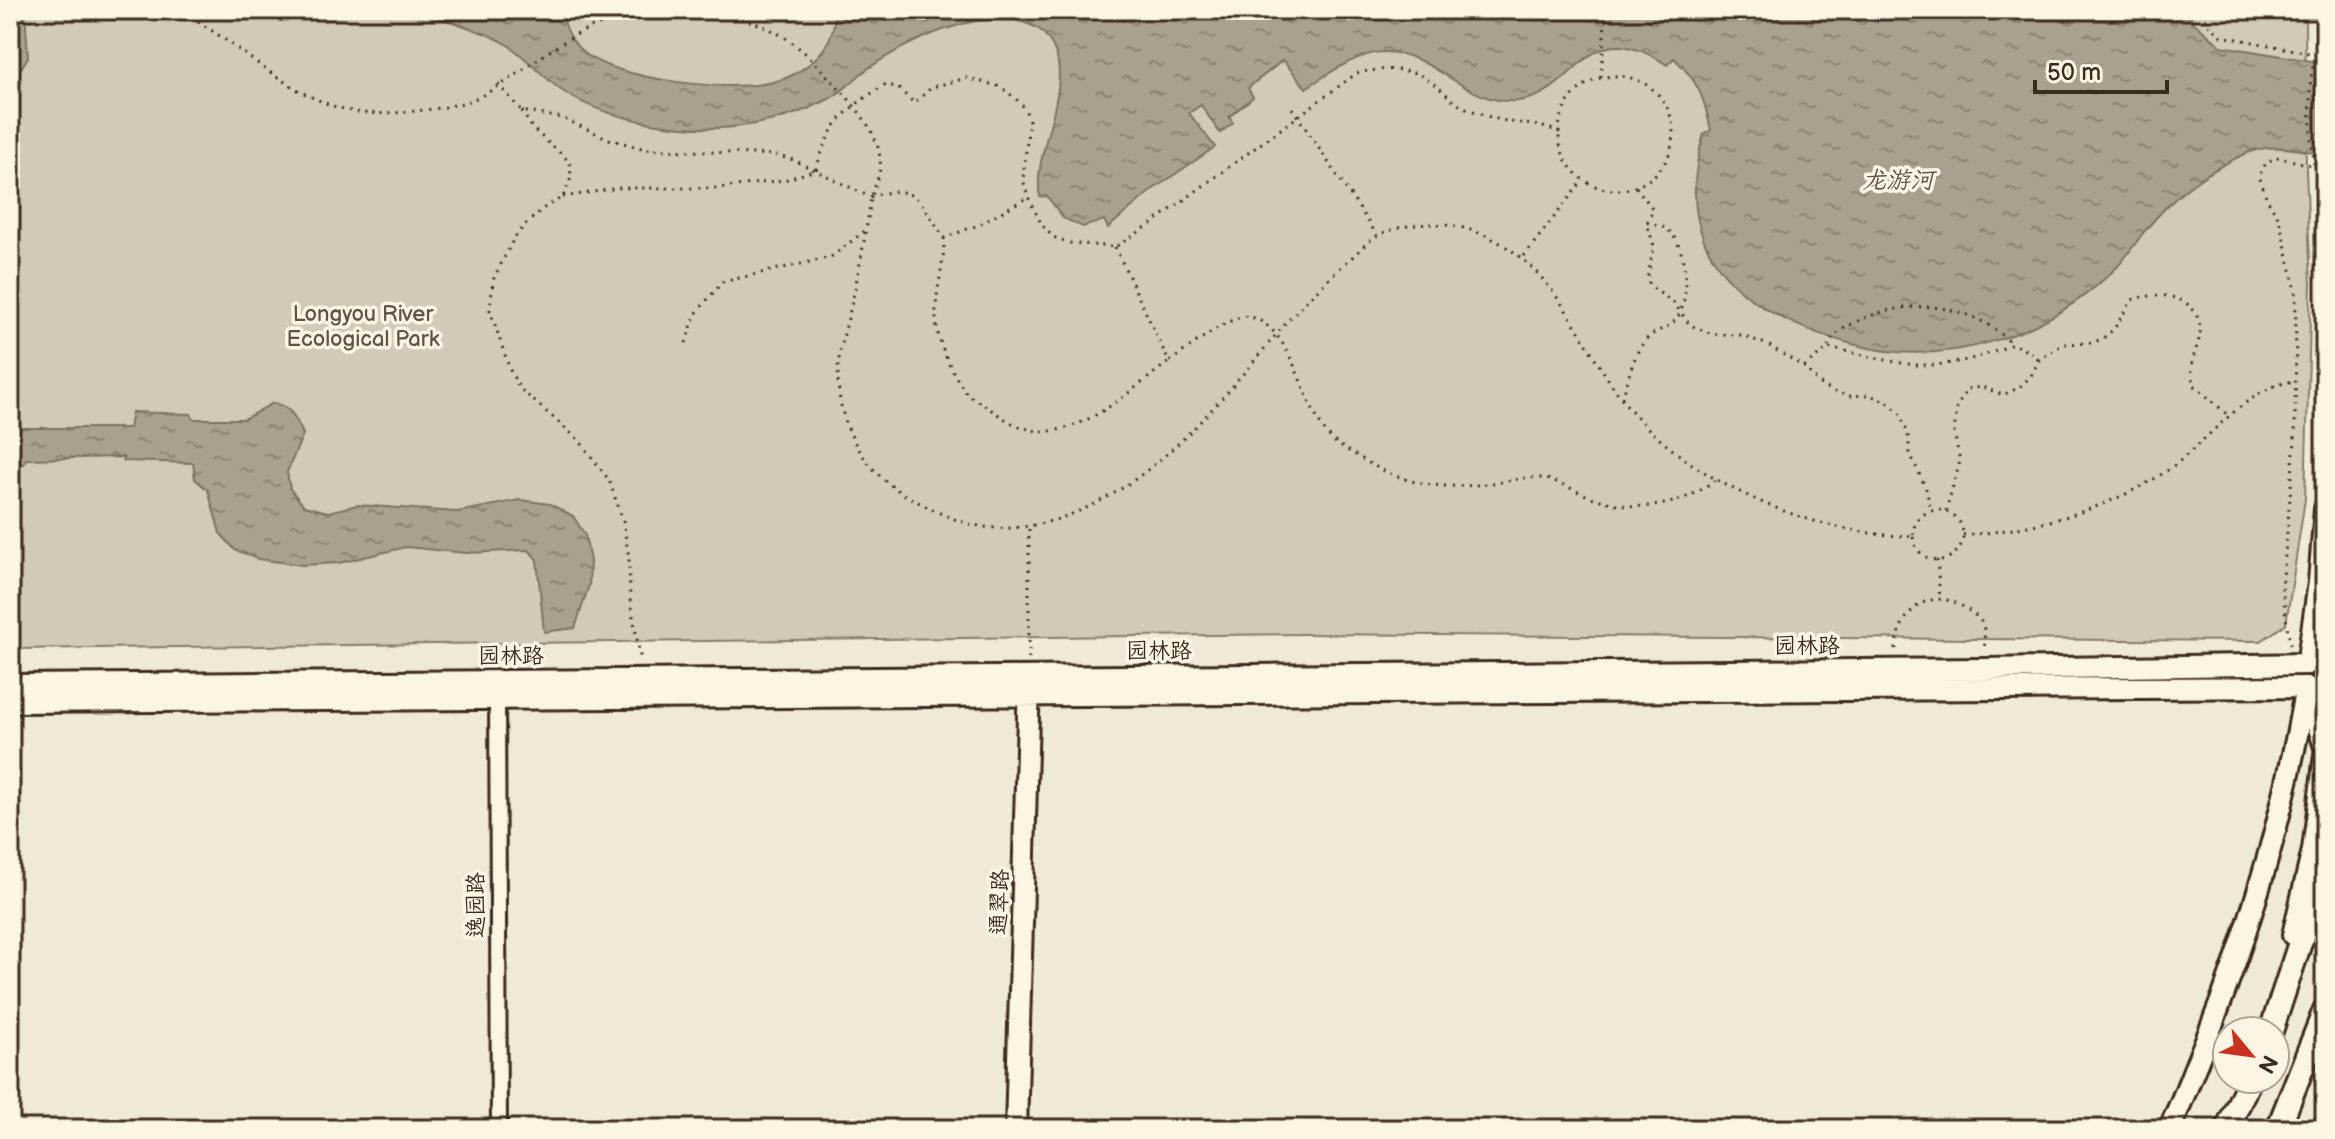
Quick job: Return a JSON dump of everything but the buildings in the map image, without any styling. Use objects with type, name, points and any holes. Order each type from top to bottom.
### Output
[{"type":"main road","points":[[2276,1015],[2319,885],[2325,857]]},
{"type":"main road","points":[[2278,1129],[2325,1010]]},
{"type":"main road","points":[[2227,1129],[2243,1095]]},
{"type":"street","points":[[2325,509],[2319,582],[2300,664],[2325,747]]},
{"type":"street","points":[[2300,664],[2325,633]]},
{"type":"street","name":"园林路","points":[[10,702],[497,688],[644,680],[1030,685],[2300,664]]},
{"type":"street","name":"园林路","points":[[10,685],[497,688],[1030,685],[2306,687]]},
{"type":"street","name":"通翠路","points":[[1016,1129],[1030,685]]},
{"type":"street","points":[[2169,1129],[2219,1009],[2259,891],[2291,772],[2306,687]]},
{"type":"street","name":"逸园路","points":[[497,688],[499,1129]]},
{"type":"street","points":[[2275,1015],[2313,850],[2325,755]]},
{"type":"path","points":[[177,10],[224,38],[272,74],[322,102],[358,112],[395,113],[469,101],[591,28],[620,19],[707,13],[731,16],[777,31],[795,42],[869,123],[880,153],[880,168],[870,197],[838,372],[842,404],[857,450],[886,483],[939,515],[967,525],[995,530],[1029,527],[1059,519],[1099,502],[1139,478],[1210,411],[1314,291],[1377,235],[1413,226],[1441,224],[1466,228],[1491,238],[1523,257],[1548,282],[1622,398],[1644,426],[1716,479],[1804,520],[1881,536],[1913,536]]},
{"type":"path","points":[[1601,77],[1606,10]]},
{"type":"path","points":[[2202,10],[2207,23],[2222,36],[2325,56]]},
{"type":"path","points":[[2321,10],[2310,86],[2311,137],[2325,223]]},
{"type":"path","points":[[816,170],[823,147],[839,118],[886,84],[898,88],[914,103],[932,87],[967,78],[1001,87],[1025,108],[1029,121],[1023,179],[1042,225],[1053,237],[1070,243],[1115,247],[1150,225],[1357,73],[1379,69],[1419,75],[1442,88],[1459,104],[1484,115],[1511,124],[1540,125],[1559,132]]},
{"type":"path","points":[[1620,75],[1639,80],[1656,91],[1667,106],[1673,125],[1672,145],[1665,163],[1652,178],[1636,187],[1618,190],[1600,188],[1583,180],[1570,167],[1562,151],[1559,132],[1562,114],[1571,98],[1584,85],[1601,77],[1620,75]]},
{"type":"path","points":[[498,84],[522,111],[532,128],[570,162],[571,178],[563,197]]},
{"type":"path","points":[[1292,108],[1377,235]]},
{"type":"path","points":[[522,111],[562,118],[609,139],[645,149],[774,155],[794,160],[870,197],[891,190],[916,197],[944,238],[944,261],[935,300],[937,333],[956,376],[968,394],[1023,428],[1060,430],[1080,423],[1196,345],[1225,321],[1238,316],[1251,316],[1276,335],[1292,360],[1314,414],[1330,438],[1376,468],[1410,483],[1442,487],[1540,478],[1610,503],[1657,505],[1680,501],[1699,493],[1716,479]]},
{"type":"path","points":[[2300,664],[2282,589],[2292,493],[2296,291],[2279,218],[2267,199],[2259,176],[2266,163],[2276,157],[2325,168]]},
{"type":"path","points":[[644,680],[630,599],[629,558],[623,521],[609,480],[579,440],[519,388],[490,310],[493,280],[514,238],[545,207],[563,197],[618,188],[719,188],[784,180],[816,170]]},
{"type":"path","points":[[1523,257],[1583,180]]},
{"type":"path","points":[[1636,187],[1653,209],[1647,223],[1654,246],[1647,279],[1651,287],[1674,303],[1690,325],[1712,334],[1741,335],[1768,345],[1804,367],[1833,392],[1849,396],[1869,395],[1888,402],[1900,414],[1908,434],[1910,453],[1926,489],[1931,510]]},
{"type":"path","points":[[944,238],[978,225],[1028,197]]},
{"type":"path","points":[[1622,398],[1635,356],[1646,339],[1672,325],[1680,314],[1686,278],[1684,263],[1673,237],[1666,229],[1647,223]]},
{"type":"path","points":[[686,343],[695,315],[722,282],[831,257],[866,230]]},
{"type":"path","points":[[1115,247],[1169,362]]},
{"type":"path","points":[[1946,511],[1960,461],[1954,432],[1957,407],[1967,389],[1982,387],[2003,395],[2020,387],[2031,376],[2039,360],[2063,344],[2091,343],[2102,339],[2114,329],[2132,300],[2150,294],[2184,301],[2194,311],[2200,329],[2192,364],[2193,384],[2230,417]]},
{"type":"path","points":[[1804,367],[1828,348],[1830,340],[1847,326],[1866,317],[1919,306],[1938,307],[1981,319],[2012,344],[2034,354],[2039,360]]},
{"type":"path","points":[[1828,348],[1920,365],[1964,360],[2012,344]]},
{"type":"path","points":[[1963,535],[1998,532],[2060,518],[2136,489],[2163,474],[2249,401],[2283,382],[2296,381]]},
{"type":"path","points":[[1931,510],[1946,511],[1958,520],[1963,535],[1958,550],[1945,559],[1930,559],[1918,550],[1913,536],[1918,520],[1931,510]]},
{"type":"path","points":[[1029,527],[1030,685]]},
{"type":"path","points":[[1937,560],[1940,599]]},
{"type":"path","points":[[1894,669],[1897,633],[1902,622],[1913,609],[1940,599],[1959,604],[1982,624],[1986,669]]},
{"type":"green space","name":"Longyou River Ecological Park","points":[[10,10],[2305,10],[2306,170],[2311,283],[2305,499],[2286,624],[2261,641],[1305,634],[10,649]]},
{"type":"water","points":[[10,10],[25,10],[28,57],[10,86]]},
{"type":"water","name":"龙游河","points":[[323,10],[562,10],[566,28],[575,43],[599,62],[646,77],[731,86],[773,82],[808,65],[831,35],[834,10],[2189,10],[2193,22],[2221,46],[2325,63],[2325,154],[2272,147],[2246,154],[2216,169],[2165,208],[2118,266],[2091,290],[2029,328],[1995,341],[1960,349],[1888,351],[1852,344],[1801,327],[1753,300],[1726,276],[1705,243],[1696,208],[1699,152],[1704,134],[1711,130],[1703,99],[1695,83],[1674,58],[1667,65],[1639,50],[1617,46],[1600,50],[1556,85],[1539,95],[1518,101],[1482,95],[1435,68],[1402,54],[1383,52],[1363,56],[1306,88],[1283,60],[1248,88],[1253,97],[1229,117],[1233,123],[1220,133],[1201,105],[1189,113],[1215,147],[1152,190],[1108,228],[1104,220],[1083,227],[1063,218],[1047,196],[1040,197],[1039,177],[1058,87],[1058,65],[1053,46],[1039,29],[1019,21],[996,19],[948,28],[900,49],[862,73],[833,97],[811,107],[764,122],[707,128],[654,124],[604,111],[561,90],[505,43],[443,19],[401,12]]},
{"type":"water","points":[[273,403],[289,410],[303,434],[287,472],[290,489],[304,506],[328,512],[357,505],[457,512],[520,500],[550,504],[573,516],[585,535],[590,561],[589,585],[575,628],[544,632],[537,560],[529,550],[466,553],[406,547],[339,563],[302,565],[258,559],[235,550],[220,533],[208,490],[195,479],[193,463],[123,461],[123,457],[26,459],[24,464],[10,463],[10,428],[129,428],[132,412],[191,414],[193,419],[244,419]]}]
